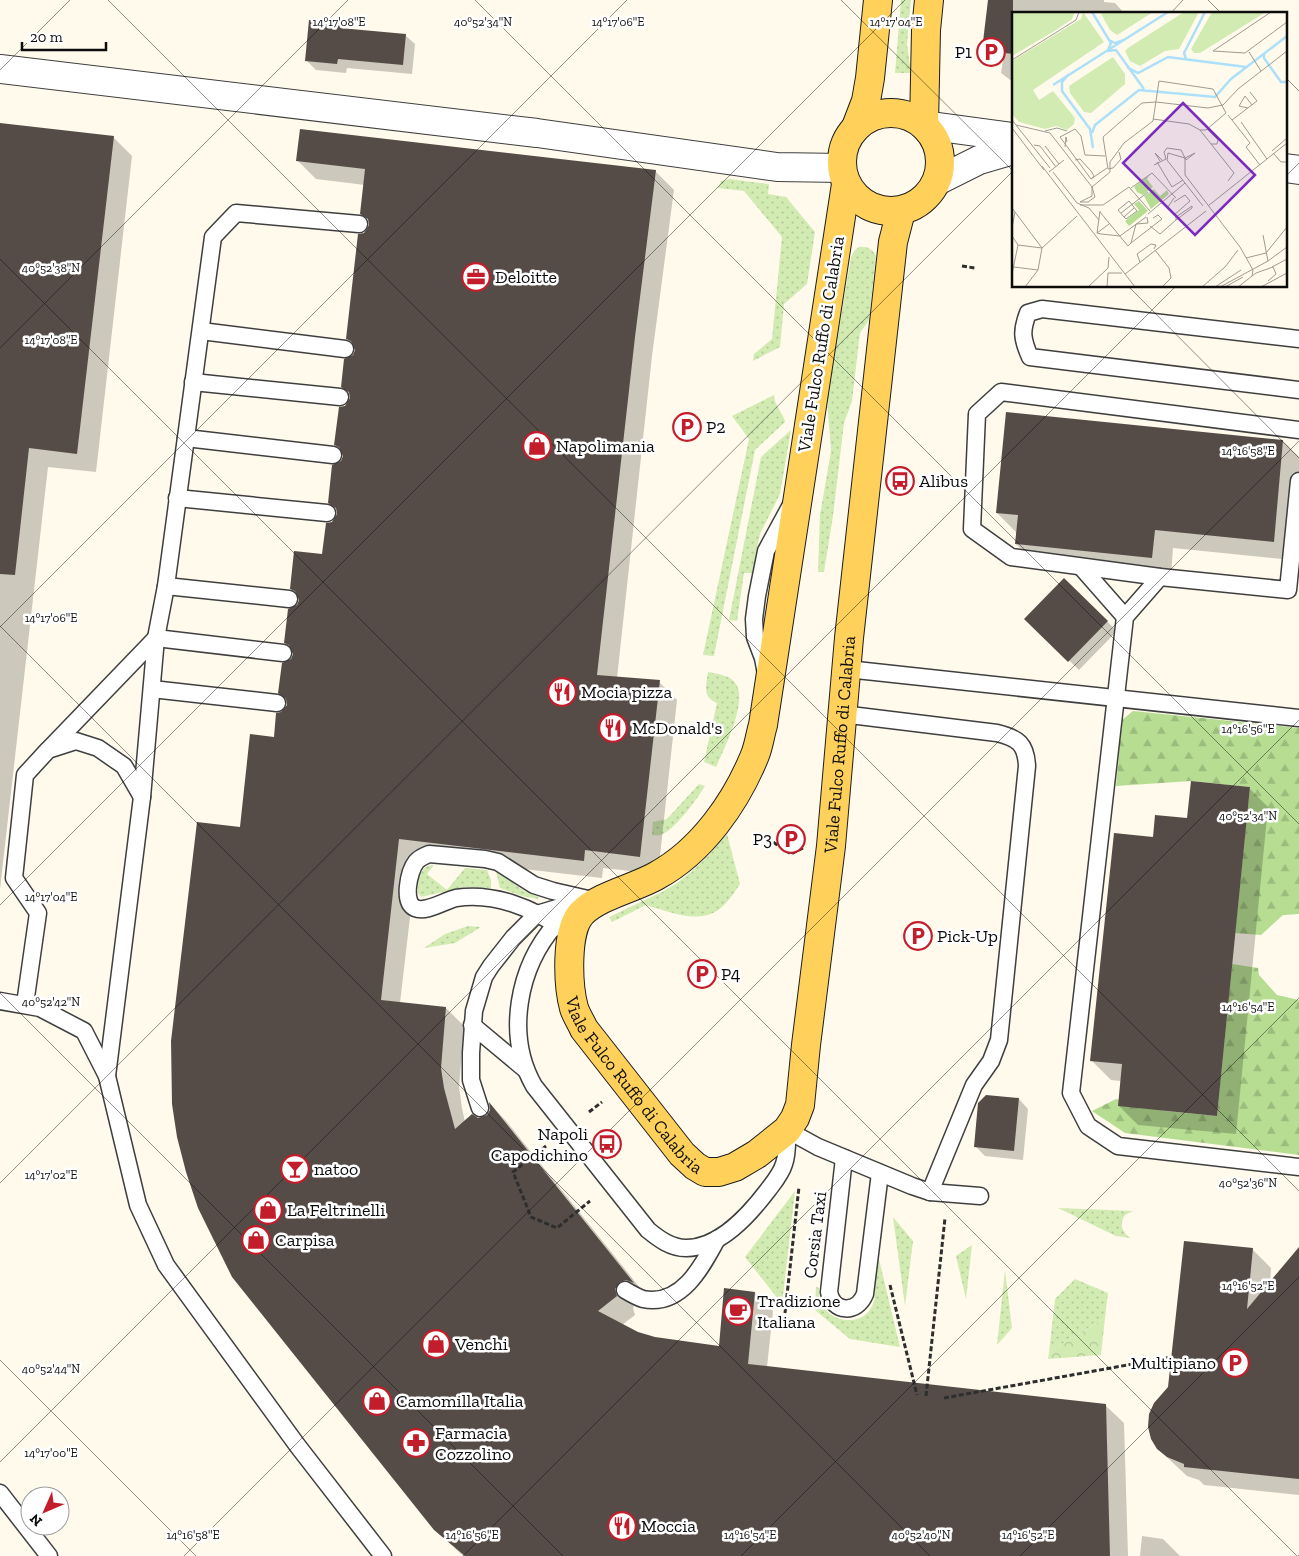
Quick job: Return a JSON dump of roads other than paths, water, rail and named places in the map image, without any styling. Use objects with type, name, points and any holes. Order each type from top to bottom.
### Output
[{"type":"main road","points":[[856,127],[868,118],[882,114],[897,114],[911,118],[924,126],[933,137],[939,150],[940,165],[937,181],[928,195],[916,205],[901,211],[885,211],[869,207],[856,197],[844,176],[842,152],[848,138],[856,127],[866,101],[878,0]]},
{"type":"main road","points":[[924,126],[926,30],[929,0]]},
{"type":"main road","name":"Viale Fulco Ruffo di Calabria","points":[[844,176],[763,725],[756,753],[744,779],[713,827],[692,850],[674,865],[656,876],[596,899],[574,924],[564,929],[574,1009],[584,1029],[682,1154],[705,1172],[719,1172],[734,1166],[763,1149],[786,1130],[795,1118],[800,1105],[831,846],[846,669],[893,242],[901,211]]},
{"type":"street","points":[[0,69],[537,132],[777,168],[844,176]]},
{"type":"street","points":[[924,126],[1012,137]]},
{"type":"street","points":[[937,181],[979,160],[1012,150]]},
{"type":"street","points":[[1286,168],[1299,170]]},
{"type":"lane","points":[[107,1076],[142,797],[156,638],[166,586],[213,237],[236,213],[359,224]]},
{"type":"lane","points":[[1299,339],[1042,309],[1028,313],[1024,323],[1023,342],[1030,357],[1299,390]]},
{"type":"lane","points":[[200,331],[345,350]]},
{"type":"lane","points":[[194,382],[340,397]]},
{"type":"lane","points":[[1299,430],[1001,392],[977,414],[972,528],[1012,557],[1082,568],[1288,590],[1299,481]]},
{"type":"lane","points":[[186,438],[333,455]]},
{"type":"lane","points":[[177,498],[327,513]]},
{"type":"lane","points":[[1082,568],[1125,617]]},
{"type":"lane","points":[[1160,577],[1125,617],[1070,1093],[1088,1126],[1118,1146],[1299,1167]]},
{"type":"lane","points":[[166,586],[289,599]]},
{"type":"lane","points":[[156,638],[283,654]]},
{"type":"lane","points":[[25,1004],[38,913],[14,878],[25,775],[156,638]]},
{"type":"lane","points":[[846,669],[1299,718]]},
{"type":"lane","points":[[152,689],[277,703]]},
{"type":"lane","points":[[842,714],[997,733],[1010,736],[1019,743],[1026,753],[1027,766],[999,1040],[991,1061],[974,1085],[930,1192]]},
{"type":"lane","points":[[48,750],[76,741],[98,748],[124,766],[142,797]]},
{"type":"lane","points":[[596,899],[553,891],[534,885],[498,862],[486,859],[429,854],[421,857],[411,870],[408,898],[411,905],[422,910],[454,899],[497,898],[537,914],[564,929],[544,941],[521,990],[518,1015],[520,1046],[526,1070],[534,1086],[648,1230],[659,1240],[686,1248],[699,1246],[717,1239],[742,1222],[781,1172],[787,1149],[786,1130]]},
{"type":"lane","points":[[480,1108],[471,1080],[471,1052],[472,1025],[477,996],[484,978],[513,938],[537,914],[596,899]]},
{"type":"lane","points":[[0,1002],[25,1004],[40,1008],[84,1031],[107,1076],[138,1205],[166,1265],[297,1445],[383,1556]]},
{"type":"lane","points":[[472,1025],[526,1070]]},
{"type":"lane","points":[[786,1130],[818,1147],[930,1192],[980,1196]]},
{"type":"lane","name":"Corsia Taxi","points":[[844,1158],[828,1292],[833,1304],[845,1309],[863,1300],[865,1294],[880,1173]]},
{"type":"lane","points":[[625,1290],[642,1299],[656,1299],[669,1296],[692,1280],[717,1239]]},
{"type":"lane","points":[[0,1493],[49,1556]]},
{"type":"place","name":"P1","points":[[991,52]]},
{"type":"place","name":"Deloitte","points":[[476,277]]},
{"type":"place","name":"P2","points":[[687,427]]},
{"type":"place","name":"Napolimania","points":[[537,446]]},
{"type":"place","name":"Alibus","points":[[900,481]]},
{"type":"place","name":"Mocia pizza","points":[[562,692]]},
{"type":"place","name":"McDonald's","points":[[613,728]]},
{"type":"place","name":"P3","points":[[791,839]]},
{"type":"place","name":"Pick-Up","points":[[918,936]]},
{"type":"place","name":"P4","points":[[702,974]]},
{"type":"place","name":"Napoli Capodichino","points":[[607,1144]]},
{"type":"place","name":"natoo","points":[[295,1169]]},
{"type":"place","name":"La Feltrinelli","points":[[268,1210]]},
{"type":"place","name":"Carpisa","points":[[256,1240]]},
{"type":"place","name":"Tradizione Italiana","points":[[738,1311]]},
{"type":"place","name":"Venchi","points":[[436,1344]]},
{"type":"place","name":"Multipiano","points":[[1235,1363]]},
{"type":"place","name":"Camomilla Italia","points":[[377,1401]]},
{"type":"place","name":"Farmacia Cozzolino","points":[[416,1443]]},
{"type":"place","name":"Moccia","points":[[622,1526]]}]
